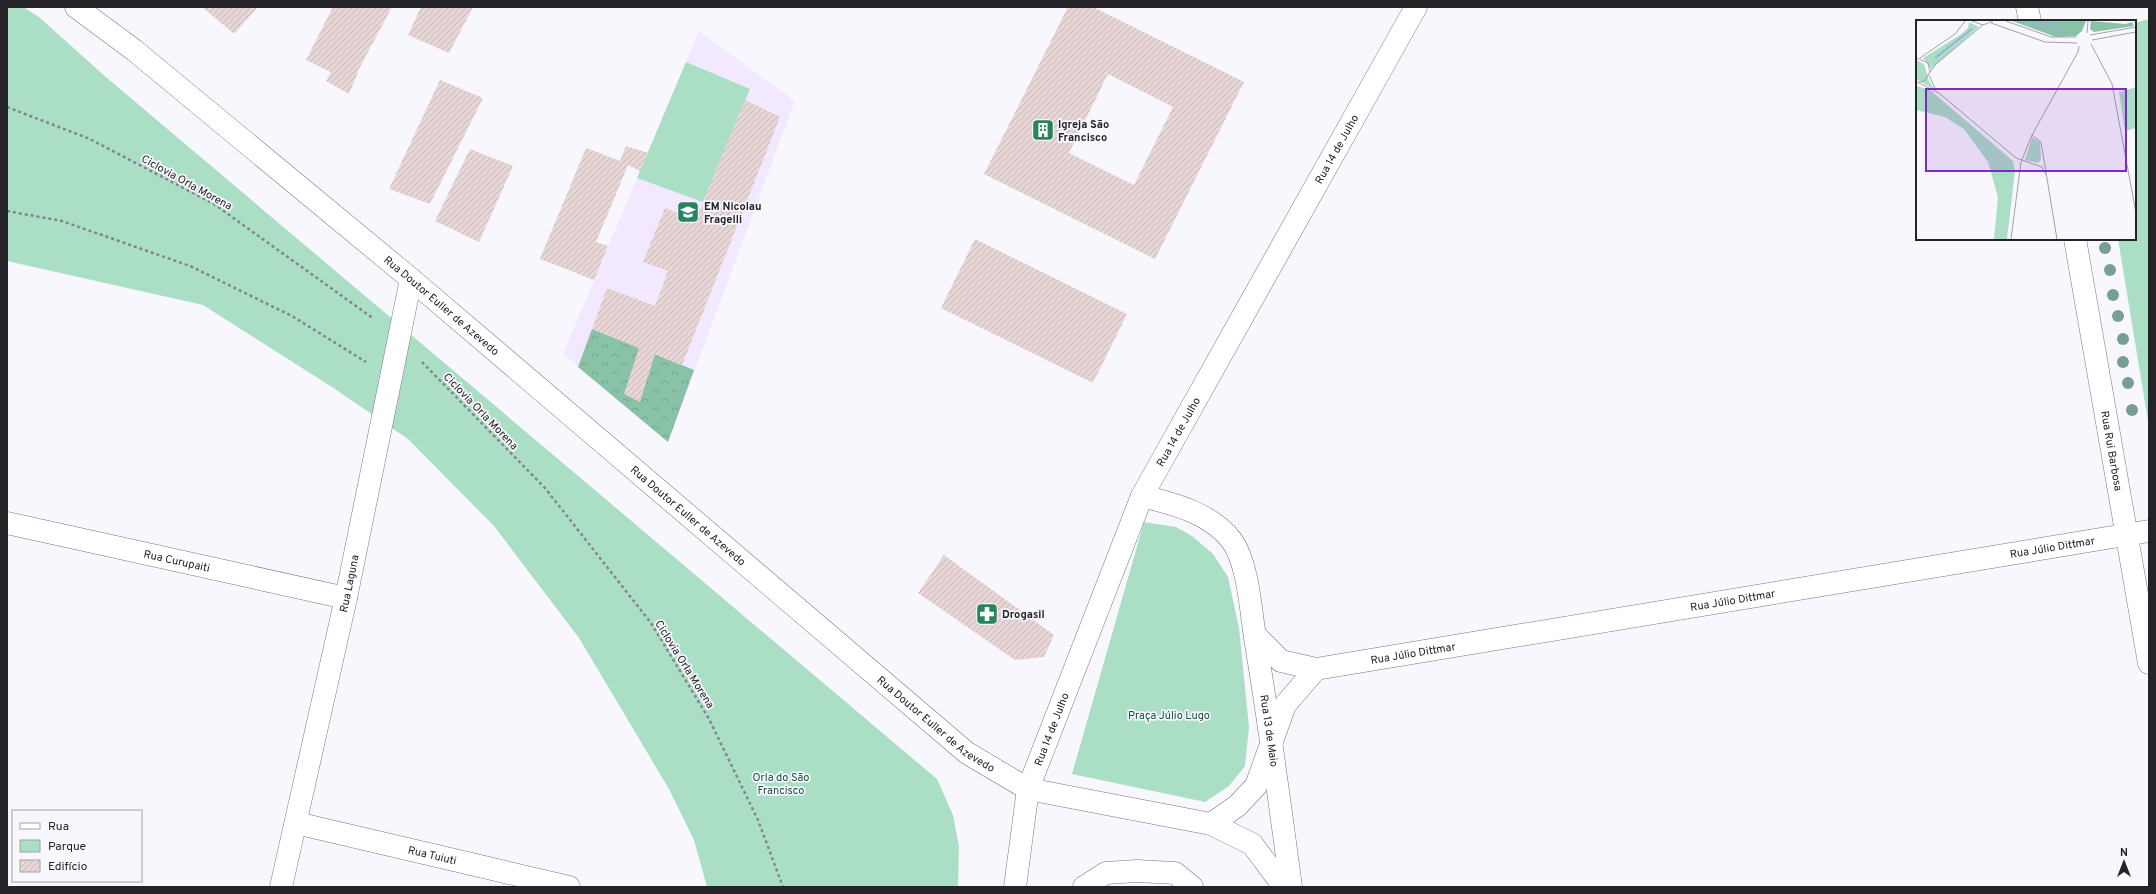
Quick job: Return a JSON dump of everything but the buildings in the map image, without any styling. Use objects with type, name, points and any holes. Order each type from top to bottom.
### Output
[{"type":"street","name":"Rua Doutor Euller de Azevedo","points":[[76,7],[134,50],[410,279],[967,753],[1028,789],[1211,824],[1252,844],[1284,887]]},
{"type":"street","name":"Rua Doutor Euller de Azevedo","points":[[98,7],[134,50]]},
{"type":"street","name":"Rua 14 de Julho","points":[[1015,887],[1028,789],[1142,496],[1416,7]]},
{"type":"street","points":[[2027,7],[2030,20]]},
{"type":"street","name":"Rua Rui Barbosa","points":[[2075,240],[2149,664]]},
{"type":"street","name":"Rua Laguna","points":[[281,887],[346,598],[410,279]]},
{"type":"street","name":"Rua 13 de Maio","points":[[1142,496],[1174,504],[1207,518],[1232,542],[1246,574],[1254,636],[1272,742],[1291,887]]},
{"type":"street","name":"Rua Curupaiti","points":[[7,523],[346,598]]},
{"type":"street","name":"Rua Júlio Dittmar","points":[[1254,636],[1281,661],[1316,669],[2149,531]]},
{"type":"street","points":[[1211,824],[1237,806],[1256,786],[1285,705],[1316,669]]},
{"type":"street","name":"Rua Tuiuti","points":[[296,823],[569,887]]},
{"type":"street","points":[[1084,887],[1106,873],[1137,871],[1176,873],[1192,887]]},
{"type":"path","name":"Ciclovia Orla Morena","points":[[7,107],[90,139],[214,204],[322,280],[399,338],[545,488],[651,623],[709,719],[758,820],[783,887]]},
{"type":"path","points":[[7,211],[62,221],[190,266],[292,316],[391,377]]},
{"type":"shaded area","name":"EM Nicolau Fragelli","points":[[699,31],[795,101],[668,442],[563,354]]},
{"type":"green space","name":"Orla do São Francisco","points":[[7,7],[23,7],[39,17],[107,78],[937,779],[953,815],[959,847],[958,887],[707,887],[694,840],[669,789],[579,638],[494,526],[408,439],[332,387],[203,305],[7,261]]},
{"type":"green space","points":[[2149,19],[2149,427],[2118,240],[2136,240],[2136,23]]},
{"type":"green space","points":[[686,62],[750,89],[703,202],[637,178]]},
{"type":"green space","points":[[592,329],[694,370],[668,442],[578,367]]},
{"type":"green space","name":"Praça Júlio Lugo","points":[[1144,522],[1176,527],[1192,536],[1213,554],[1228,577],[1239,628],[1249,727],[1245,766],[1229,786],[1205,802],[1072,774]]},
{"type":"place","name":"Igreja São Francisco","points":[[1043,130]]},
{"type":"place","name":"EM Nicolau Fragelli","points":[[688,212]]},
{"type":"place","name":"Drogasil","points":[[987,614]]}]
